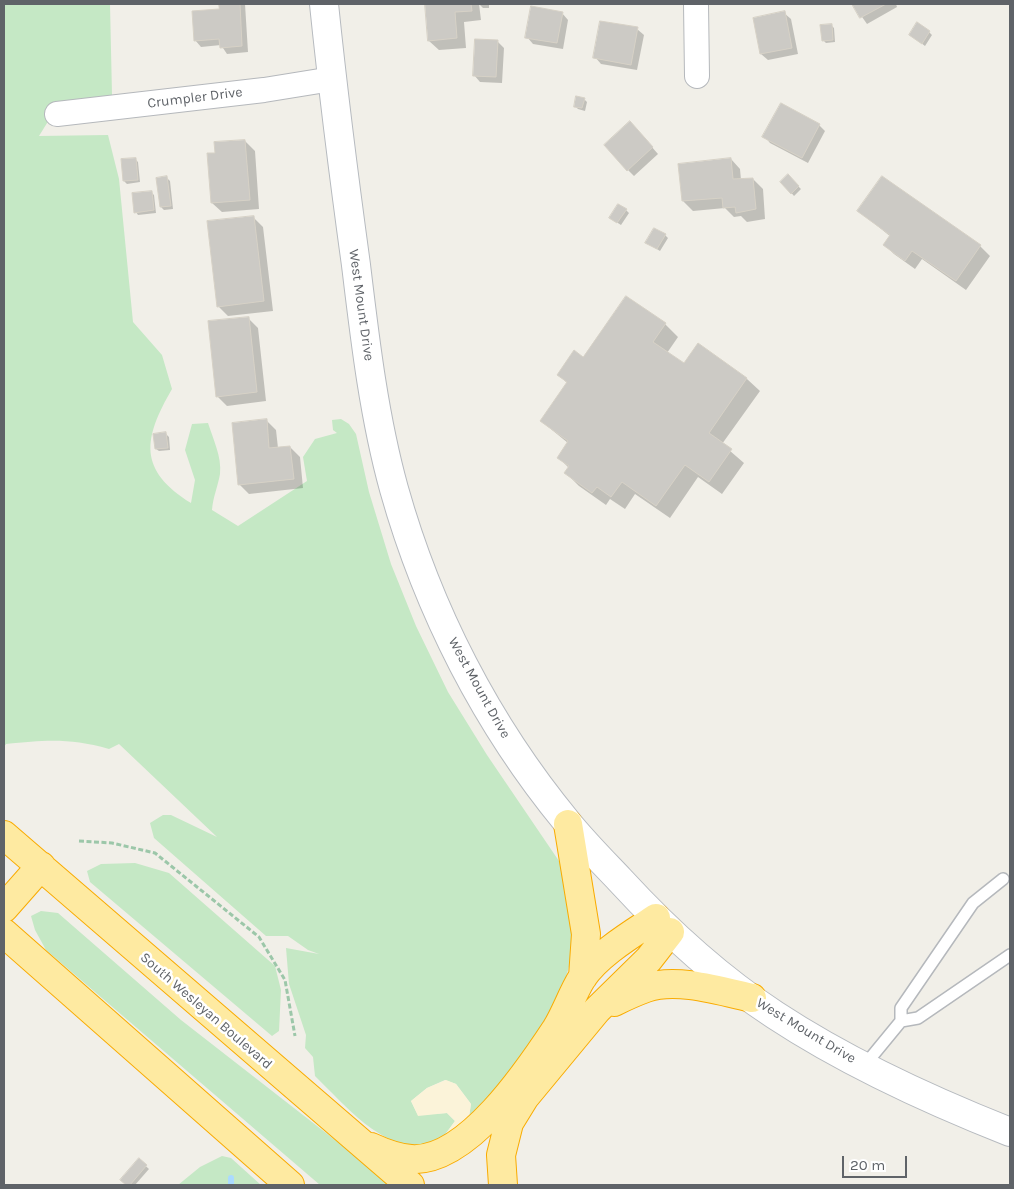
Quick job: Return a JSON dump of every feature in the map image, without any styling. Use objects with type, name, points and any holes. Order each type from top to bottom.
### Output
[{"type":"highway","points":[[568,824],[586,934],[583,978]]},
{"type":"highway","name":"South Wesleyan Boulevard","points":[[4,834],[356,1141],[410,1185]]},
{"type":"highway","points":[[4,908],[41,866]]},
{"type":"highway","points":[[356,1141],[391,1155],[413,1159],[432,1156],[456,1146],[494,1111],[537,1056],[556,1028],[583,978],[613,947],[663,925]]},
{"type":"highway","points":[[502,1185],[501,1155],[509,1123],[525,1097],[597,1010],[649,959],[663,925]]},
{"type":"highway","points":[[4,933],[290,1185]]},
{"type":"highway","points":[[597,1010],[647,987],[677,984],[709,988],[752,998]]},
{"type":"main road","name":"West Mount Drive","points":[[324,4],[367,351],[394,488],[430,592],[464,666],[504,736],[568,824],[663,925],[752,998],[776,1016],[883,1077],[1010,1132]]},
{"type":"street","points":[[696,4],[697,76]]},
{"type":"street","name":"Crumpler Drive","points":[[58,114],[264,90],[332,79]]},
{"type":"lane","points":[[864,1066],[900,1021],[901,1008],[973,903],[1003,879]]},
{"type":"lane","points":[[900,1021],[918,1018],[1010,955]]},
{"type":"path","points":[[79,841],[112,842],[155,853],[259,937],[285,980],[295,1036]]},
{"type":"green space","points":[[4,4],[110,4],[112,95],[57,107],[39,136],[108,135],[119,179],[133,322],[162,355],[172,389],[155,423],[151,438],[154,466],[174,491],[191,503],[195,480],[185,450],[192,424],[208,423],[220,461],[220,474],[212,510],[238,526],[307,481],[303,457],[315,439],[337,433],[333,430],[332,420],[341,419],[349,424],[356,434],[369,492],[391,564],[416,626],[448,692],[487,755],[561,864],[574,930],[571,960],[559,1000],[541,1037],[468,1123],[471,1104],[456,1084],[445,1080],[427,1088],[411,1101],[418,1115],[447,1113],[455,1121],[436,1147],[417,1147],[383,1136],[354,1115],[315,1076],[313,1057],[305,1048],[306,1035],[289,984],[286,948],[319,954],[308,950],[288,936],[266,936],[154,838],[150,823],[163,815],[171,815],[217,837],[119,744],[109,749],[82,743],[46,741],[6,744],[4,747]]},
{"type":"green space","points":[[135,863],[169,873],[275,966],[281,990],[279,1031],[272,1036],[90,882],[87,871],[101,864]]},
{"type":"green space","points":[[41,911],[58,913],[181,1020],[353,1154],[389,1185],[320,1185],[46,950],[35,930],[31,916]]},
{"type":"green space","points":[[222,1156],[231,1158],[261,1185],[178,1185],[200,1167]]},
{"type":"sand","points":[[446,1080],[456,1084],[471,1104],[468,1123],[436,1147],[455,1121],[447,1113],[418,1116],[411,1101],[427,1088]]},
{"type":"building","points":[[219,4],[240,4],[242,46],[220,48],[219,39],[194,41],[192,11],[219,9]]},
{"type":"building","points":[[425,4],[471,4],[472,11],[455,12],[457,38],[428,41]]},
{"type":"building","points":[[852,4],[886,4],[860,18]]},
{"type":"building","points":[[531,6],[563,12],[557,43],[525,38]]},
{"type":"building","points":[[785,11],[792,48],[760,54],[753,18]]},
{"type":"building","points":[[600,21],[638,27],[631,65],[593,58]]},
{"type":"building","points":[[917,22],[930,31],[922,44],[909,35]]},
{"type":"building","points":[[832,24],[833,40],[822,41],[820,25]]},
{"type":"building","points":[[475,39],[498,40],[496,77],[473,76]]},
{"type":"building","points":[[576,96],[585,98],[582,108],[574,107]]},
{"type":"building","points":[[781,103],[820,124],[802,158],[762,137]]},
{"type":"building","points":[[630,121],[653,147],[627,171],[604,145]]},
{"type":"building","points":[[245,140],[250,200],[211,203],[207,153],[215,153],[214,142]]},
{"type":"building","points":[[136,158],[138,180],[123,181],[121,159]]},
{"type":"building","points":[[731,158],[733,179],[753,178],[756,209],[736,213],[735,207],[723,208],[722,198],[682,201],[678,164]]},
{"type":"building","points":[[788,174],[799,186],[791,194],[780,182]]},
{"type":"building","points":[[167,176],[171,206],[160,207],[156,178]]},
{"type":"building","points":[[882,176],[981,245],[956,281],[912,251],[905,261],[883,245],[890,235],[857,211]]},
{"type":"building","points":[[152,191],[154,210],[134,213],[132,193]]},
{"type":"building","points":[[618,204],[627,209],[617,223],[609,218]]},
{"type":"building","points":[[254,216],[264,301],[217,307],[207,221]]},
{"type":"building","points":[[654,228],[666,234],[657,249],[645,243]]},
{"type":"building","points":[[626,296],[666,323],[653,342],[684,363],[698,343],[747,378],[709,433],[732,449],[709,482],[685,465],[656,506],[622,482],[611,497],[597,487],[592,493],[564,473],[569,466],[557,458],[568,441],[540,421],[567,382],[557,375],[574,350],[583,357]]},
{"type":"building","points":[[249,317],[257,392],[216,397],[208,321]]},
{"type":"building","points":[[267,419],[269,448],[290,446],[294,479],[238,485],[232,423]]},
{"type":"building","points":[[166,432],[168,448],[155,449],[153,434]]},
{"type":"building","points":[[139,1158],[147,1165],[130,1185],[126,1185],[120,1180]]},
{"type":"waterway","points":[[231,1178],[231,1185]]}]
